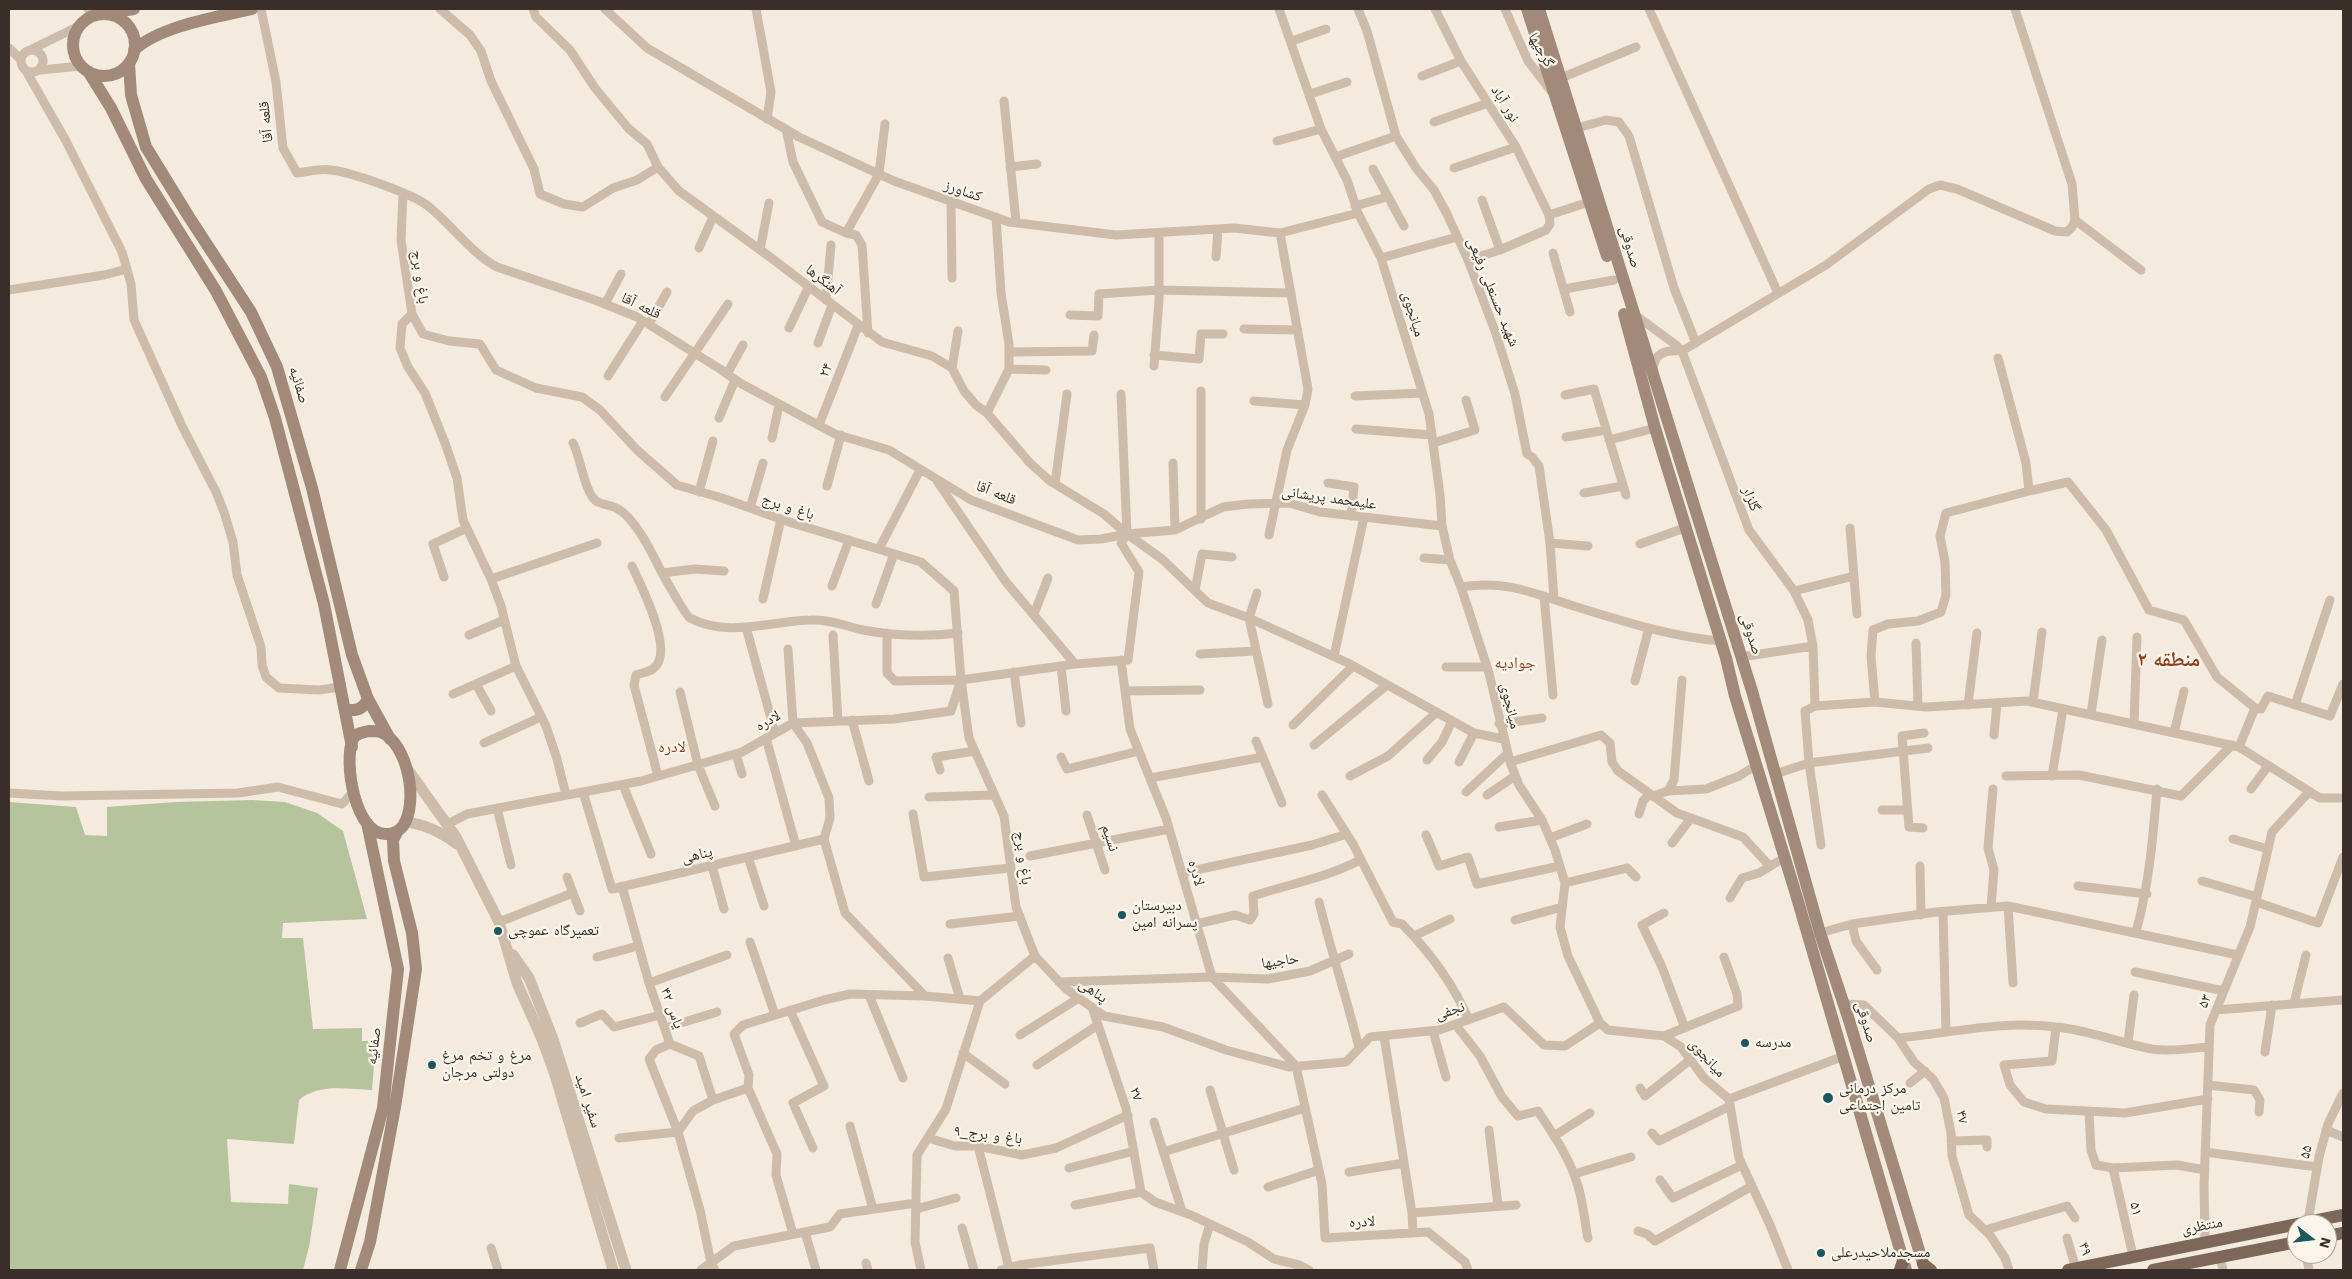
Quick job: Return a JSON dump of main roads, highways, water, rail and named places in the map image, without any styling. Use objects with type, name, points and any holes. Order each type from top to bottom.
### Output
[{"type":"main road","points":[[134,9],[95,13],[81,25],[74,43],[74,53],[111,108],[146,179],[216,291],[262,377],[275,418],[324,604],[352,747]]},
{"type":"main road","points":[[134,50],[144,41],[164,31],[252,9]]},
{"type":"main road","name":"صدوقی","points":[[1527,9],[1614,280],[1655,428],[1687,527],[1726,658],[1735,696],[1844,1056],[1903,1267]]},
{"type":"main road","name":"صدوقی","points":[[1539,9],[1578,128],[1632,312],[1741,657],[1820,932],[1926,1268]]},
{"type":"main road","points":[[85,69],[102,76],[112,75],[120,71],[129,62],[134,50],[134,37],[130,28],[123,20],[114,15],[95,13]]},
{"type":"main road","name":"صفائیه","points":[[129,62],[132,95],[146,147],[251,312],[277,367],[312,488],[352,655],[368,698],[406,766],[411,793],[401,827],[393,840],[394,861],[412,933],[416,970],[395,1107],[370,1242],[362,1270]]},
{"type":"main road","points":[[175,225],[189,217]]},
{"type":"main road","points":[[295,493],[312,488]]},
{"type":"main road","points":[[1721,641],[1735,639]]},
{"type":"main road","points":[[1726,658],[1741,657]]},
{"type":"main road","points":[[345,709],[357,710],[366,704],[368,698]]},
{"type":"main road","points":[[352,747],[354,738],[361,732],[381,732],[390,739]]},
{"type":"main road","name":"صفائیه","points":[[340,1270],[383,1108],[398,969],[367,823],[360,813],[353,792],[351,771],[352,747]]},
{"type":"main road","points":[[367,823],[384,835],[394,834],[401,827]]},
{"type":"main road","points":[[1884,1195],[1901,1191]]},
{"type":"main road","name":"منتظری","points":[[2072,1269],[2343,1214]]},
{"type":"main road","points":[[2154,1270],[2287,1244]]},
{"type":"place","name":"دبیرستان پسرانه امین","points":[[1122,915]]},
{"type":"place","name":"تعمیرگاه عموچی","points":[[498,931]]},
{"type":"place","name":"مدرسه","points":[[1745,1043]]},
{"type":"place","name":"مرغ و تخم مرغ دولتی مرجان","points":[[432,1065]]},
{"type":"place","name":"مرکز درمانی تامین اجتماعی","points":[[1828,1098]]},
{"type":"place","name":"مسجدملاحیدرعلی","points":[[1821,1253]]},
{"type":"district","name":"منطقه ۲","points":[[2169,660]]},
{"type":"district","name":"جوادیه","points":[[1515,663]]},
{"type":"district","name":"لادره","points":[[672,747]]}]
